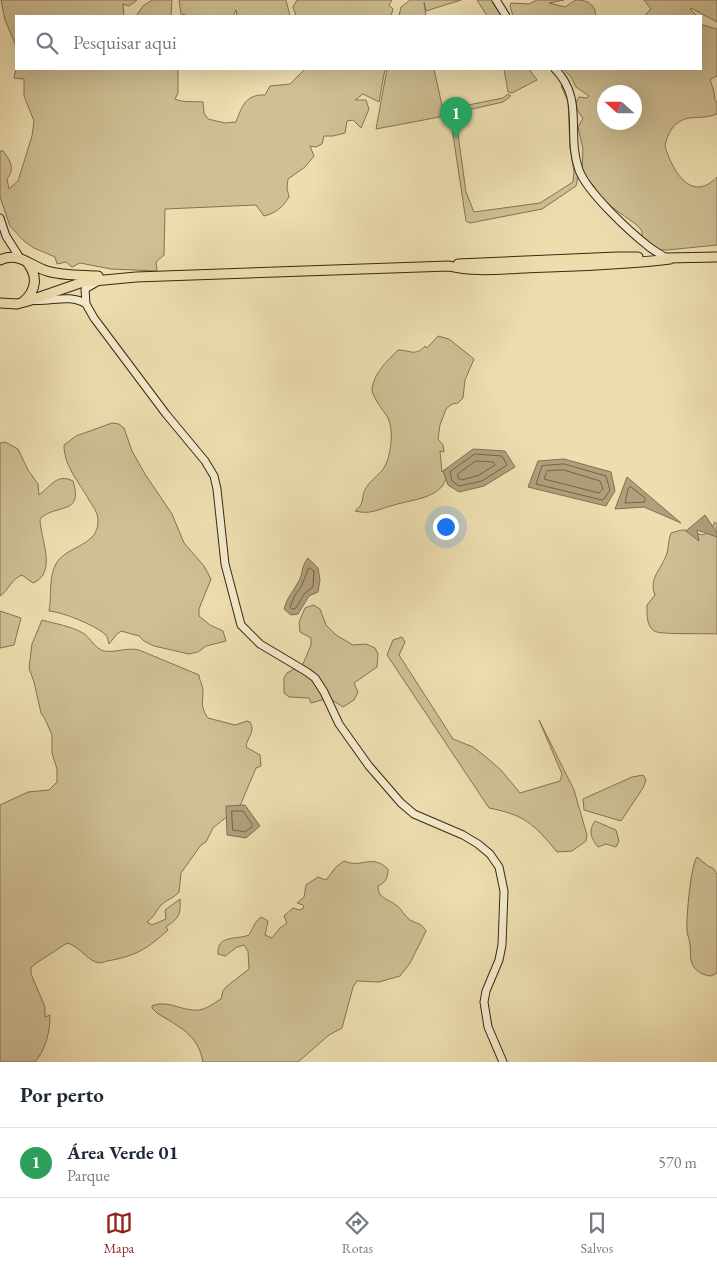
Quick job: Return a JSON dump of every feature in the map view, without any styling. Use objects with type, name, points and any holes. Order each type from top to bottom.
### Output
[{"type":"highway","points":[[0,260],[10,256],[22,258],[38,267],[58,273],[136,277]]},
{"type":"highway","points":[[0,299],[4,304],[27,302],[83,282],[136,277],[449,266],[485,269],[630,257],[654,259]]},
{"type":"highway","points":[[562,263],[717,257]]},
{"type":"highway","points":[[22,258],[33,271],[36,284],[27,302]]},
{"type":"street","points":[[496,0],[505,15]]},
{"type":"street","points":[[556,70],[572,93],[576,161],[583,179],[597,198],[647,246],[669,259]]},
{"type":"street","points":[[0,218],[6,236],[22,258]]},
{"type":"street","points":[[630,257],[642,253],[647,246]]},
{"type":"street","points":[[647,246],[654,259]]},
{"type":"street","points":[[54,301],[85,289],[99,280]]},
{"type":"street","points":[[85,289],[84,297],[86,304],[117,350],[205,461],[214,476],[225,564],[241,625],[246,632],[260,644],[315,678],[324,692],[339,724],[369,766],[401,803],[414,814],[463,835],[478,844],[490,854],[499,867],[504,892],[502,945],[500,960],[486,991],[484,1002],[488,1027],[503,1062]]},
{"type":"street","points":[[27,302],[75,298],[86,304]]},
{"type":"shaded area","points":[[1,0],[137,0],[129,6],[123,4],[124,15],[15,15],[15,44],[5,20]]},
{"type":"shaded area","points":[[152,0],[172,0],[171,15],[137,15],[143,6]]},
{"type":"shaded area","points":[[179,0],[286,0],[290,15],[237,15],[236,10],[234,15],[181,14]]},
{"type":"shaded area","points":[[297,0],[392,0],[389,5],[393,9],[391,15],[296,15],[293,7]]},
{"type":"shaded area","points":[[410,0],[461,0],[426,11],[424,2],[426,15],[399,15],[401,7]]},
{"type":"shaded area","points":[[477,0],[494,0],[502,15],[486,15]]},
{"type":"shaded area","points":[[537,0],[564,0],[549,3],[565,7],[576,0],[584,1],[593,6],[596,15],[513,15],[511,3],[529,4]]},
{"type":"shaded area","points":[[644,0],[717,0],[717,22],[691,8],[696,15],[646,15],[651,9]]},
{"type":"shaded area","points":[[702,25],[717,29],[717,76],[710,79],[717,102],[717,114],[680,121],[672,128],[665,146],[672,165],[684,181],[699,187],[708,184],[717,177],[717,245],[667,250],[652,249],[642,242],[642,231],[637,225],[602,200],[596,193],[594,186],[582,174],[583,149],[578,127],[583,118],[578,111],[576,103],[579,97],[587,98],[589,96],[576,87],[571,77],[564,70],[702,70]]},
{"type":"shaded area","points":[[16,70],[178,70],[178,93],[175,99],[203,102],[204,113],[208,119],[225,123],[236,122],[243,106],[249,99],[265,95],[270,86],[290,84],[304,70],[385,70],[379,102],[363,94],[355,100],[366,100],[369,109],[361,128],[353,120],[347,121],[345,133],[324,136],[322,144],[316,147],[310,146],[314,156],[305,167],[288,179],[289,197],[275,212],[264,216],[256,205],[165,209],[164,255],[156,262],[157,271],[111,269],[80,263],[72,267],[66,262],[57,264],[55,257],[34,248],[24,241],[10,226],[0,197],[0,151],[3,151],[11,165],[11,172],[7,179],[9,189],[18,181],[32,136],[34,121],[24,96],[24,79],[14,78]]},
{"type":"shaded area","points":[[387,70],[434,70],[443,110],[503,98],[508,94],[511,96],[503,102],[455,113],[466,192],[474,212],[540,203],[573,182],[574,172],[570,148],[568,101],[561,86],[565,85],[571,98],[578,177],[576,186],[542,209],[470,223],[466,221],[450,115],[376,129]]},
{"type":"shaded area","points":[[504,70],[530,70],[537,80],[512,93],[508,92]]},
{"type":"shaded area","points":[[438,336],[449,339],[474,359],[465,380],[463,398],[446,409],[440,425],[438,439],[443,445],[444,452],[440,451],[442,472],[446,469],[446,479],[436,492],[429,496],[370,512],[355,511],[362,503],[364,492],[368,485],[384,468],[390,448],[390,423],[372,391],[376,377],[382,367],[398,350],[415,352],[425,346],[427,348]]},
{"type":"shaded area","points":[[112,423],[119,424],[124,428],[132,451],[172,514],[184,543],[204,566],[211,579],[199,609],[199,616],[210,625],[223,631],[226,641],[206,646],[198,652],[189,654],[154,646],[139,636],[121,631],[109,644],[105,634],[94,627],[70,616],[49,611],[52,573],[57,562],[62,556],[93,536],[97,529],[98,521],[95,510],[70,468],[64,445],[76,436]]},
{"type":"shaded area","points":[[5,442],[18,449],[28,470],[38,484],[39,495],[54,482],[67,479],[73,481],[75,499],[67,507],[46,514],[40,519],[46,563],[45,571],[40,578],[33,583],[22,575],[15,579],[0,596],[0,443]]},
{"type":"shaded area","points":[[715,522],[717,524],[717,634],[654,631],[648,623],[647,605],[655,595],[653,589],[654,578],[665,559],[671,533],[684,530],[701,535],[707,533]]},
{"type":"shaded area","points":[[313,605],[320,609],[326,625],[336,635],[353,645],[366,644],[375,648],[378,654],[377,667],[354,683],[358,692],[354,700],[343,707],[329,698],[311,703],[309,698],[289,697],[284,693],[284,678],[287,673],[303,664],[311,645],[311,638],[300,632],[299,622],[305,608]]},
{"type":"shaded area","points":[[0,611],[21,618],[14,645],[0,648]]},
{"type":"shaded area","points":[[42,620],[68,627],[86,635],[101,650],[139,650],[199,675],[203,689],[202,702],[205,714],[208,718],[235,725],[247,721],[250,722],[252,732],[246,747],[260,755],[261,766],[256,768],[240,806],[213,828],[206,842],[201,845],[181,873],[179,892],[161,905],[147,922],[152,925],[166,919],[165,910],[180,899],[178,916],[166,927],[168,930],[161,937],[134,954],[100,963],[92,960],[67,943],[31,968],[31,974],[45,1007],[45,1017],[50,1015],[47,1040],[35,1062],[0,1062],[0,805],[28,792],[49,790],[57,782],[57,769],[52,753],[52,735],[41,713],[29,668],[32,644]]},
{"type":"shaded area","points":[[402,637],[405,642],[399,655],[453,739],[473,747],[486,757],[501,770],[520,793],[560,781],[562,774],[539,720],[574,790],[587,835],[586,841],[572,851],[557,852],[542,834],[528,822],[512,814],[489,808],[387,655],[393,640]]},
{"type":"shaded area","points":[[643,775],[646,780],[643,788],[621,821],[584,810],[583,799],[632,777]]},
{"type":"shaded area","points":[[595,821],[616,830],[619,841],[616,847],[606,844],[598,847],[591,834]]},
{"type":"shaded area","points":[[697,857],[713,868],[717,874],[717,973],[711,976],[699,972],[692,965],[687,932],[689,892]]},
{"type":"shaded area","points":[[344,861],[350,863],[376,862],[388,869],[386,879],[378,886],[381,896],[393,903],[408,918],[421,925],[426,931],[410,963],[400,976],[379,982],[357,981],[353,987],[342,1028],[329,1035],[298,1062],[203,1062],[197,1045],[192,1038],[180,1027],[157,1013],[152,1006],[164,1004],[199,1010],[221,999],[226,987],[249,969],[248,951],[244,945],[237,947],[225,956],[218,954],[221,943],[229,939],[249,935],[261,917],[268,921],[265,935],[272,938],[287,923],[284,916],[293,908],[299,910],[304,908],[303,905],[297,903],[304,897],[306,885],[318,877],[326,880],[336,867]]},
{"type":"water","points":[[473,449],[505,451],[515,467],[484,486],[459,492],[448,485],[443,471]]},
{"type":"water","points":[[564,459],[611,472],[615,491],[606,506],[528,487],[538,461]]},
{"type":"water","points":[[627,477],[681,523],[644,507],[615,509]]},
{"type":"water","points":[[705,515],[717,533],[717,537],[697,530],[699,541],[686,531]]},
{"type":"water","points":[[308,558],[318,568],[320,580],[318,592],[309,596],[298,614],[291,615],[284,609]]},
{"type":"water","points":[[245,805],[260,826],[246,838],[227,835],[226,806]]},
{"type":"place","name":"Área Verde 01","points":[[456,138]]}]
